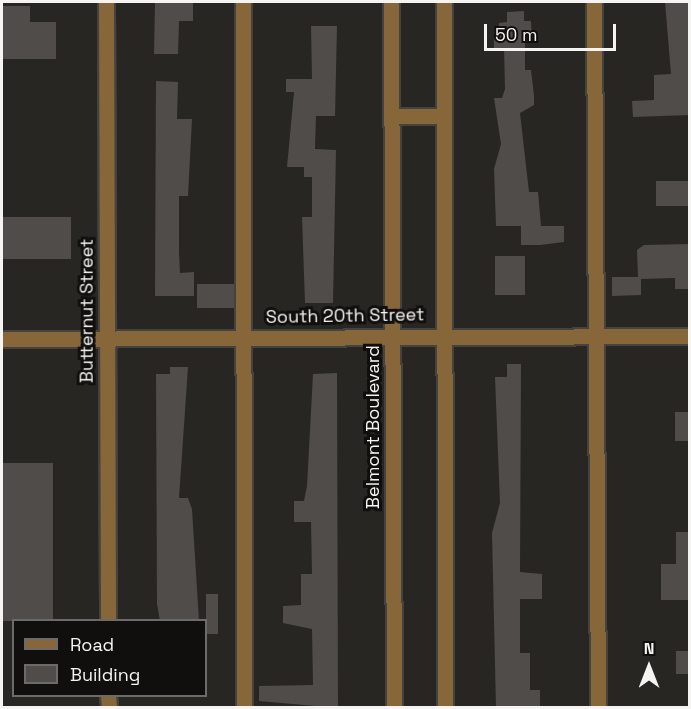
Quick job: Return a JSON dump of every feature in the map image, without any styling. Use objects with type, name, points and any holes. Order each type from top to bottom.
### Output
[{"type":"street","name":"Butternut Street","points":[[106,2],[108,619]]},
{"type":"street","points":[[243,2],[244,708]]},
{"type":"street","name":"Belmont Boulevard","points":[[391,2],[394,708]]},
{"type":"street","points":[[444,2],[445,708]]},
{"type":"street","points":[[594,2],[599,336],[598,708]]},
{"type":"street","points":[[392,116],[444,116]]},
{"type":"street","name":"South 20th Street","points":[[2,339],[443,334],[690,336]]},
{"type":"building","points":[[155,2],[193,2],[193,21],[179,21],[178,54],[154,54]]},
{"type":"building","points":[[665,2],[690,2],[690,115],[633,117],[632,101],[654,100],[654,75],[671,74]]},
{"type":"building","points":[[2,6],[30,6],[30,22],[56,22],[56,59],[2,59]]},
{"type":"building","points":[[524,11],[524,21],[531,21],[532,41],[525,42],[525,70],[531,70],[534,96],[534,105],[520,113],[529,192],[538,192],[541,226],[564,226],[564,242],[540,245],[521,245],[521,226],[496,226],[494,169],[501,144],[494,98],[502,98],[505,89],[504,48],[494,48],[494,35],[499,35],[499,23],[507,22],[507,12]]},
{"type":"building","points":[[311,26],[337,26],[335,116],[316,116],[315,149],[336,150],[333,303],[305,303],[302,217],[312,217],[312,177],[304,177],[304,167],[287,167],[294,92],[286,92],[286,79],[312,79]]},
{"type":"building","points":[[156,81],[178,82],[177,119],[192,119],[188,196],[179,196],[179,253],[180,273],[194,272],[194,296],[155,296]]},
{"type":"building","points":[[656,181],[690,181],[690,206],[656,206]]},
{"type":"building","points":[[2,217],[71,217],[71,259],[2,259]]},
{"type":"building","points":[[690,244],[690,289],[675,289],[675,278],[641,279],[641,295],[612,296],[612,277],[638,277],[637,250],[644,245]]},
{"type":"building","points":[[495,256],[525,256],[525,295],[495,295]]},
{"type":"building","points":[[197,284],[234,284],[234,308],[197,308]]},
{"type":"building","points":[[507,364],[521,364],[520,572],[542,574],[542,599],[520,599],[520,653],[530,653],[530,690],[540,690],[540,707],[496,708],[492,533],[500,503],[495,377],[507,377]]},
{"type":"building","points":[[170,367],[188,367],[179,498],[188,498],[192,509],[199,619],[160,619],[157,604],[156,374],[170,374]]},
{"type":"building","points":[[337,373],[338,708],[259,701],[259,686],[313,685],[312,629],[283,623],[283,606],[301,605],[301,574],[312,574],[311,522],[294,522],[294,501],[304,501],[307,486],[313,374]]},
{"type":"building","points":[[675,412],[690,412],[690,441],[675,441]]},
{"type":"building","points":[[2,463],[53,463],[53,619],[2,621]]},
{"type":"building","points":[[676,532],[690,532],[690,600],[661,600],[661,564],[676,564]]},
{"type":"building","points":[[206,594],[218,594],[218,634],[207,634]]},
{"type":"building","points":[[676,651],[690,651],[690,674],[676,674]]}]
